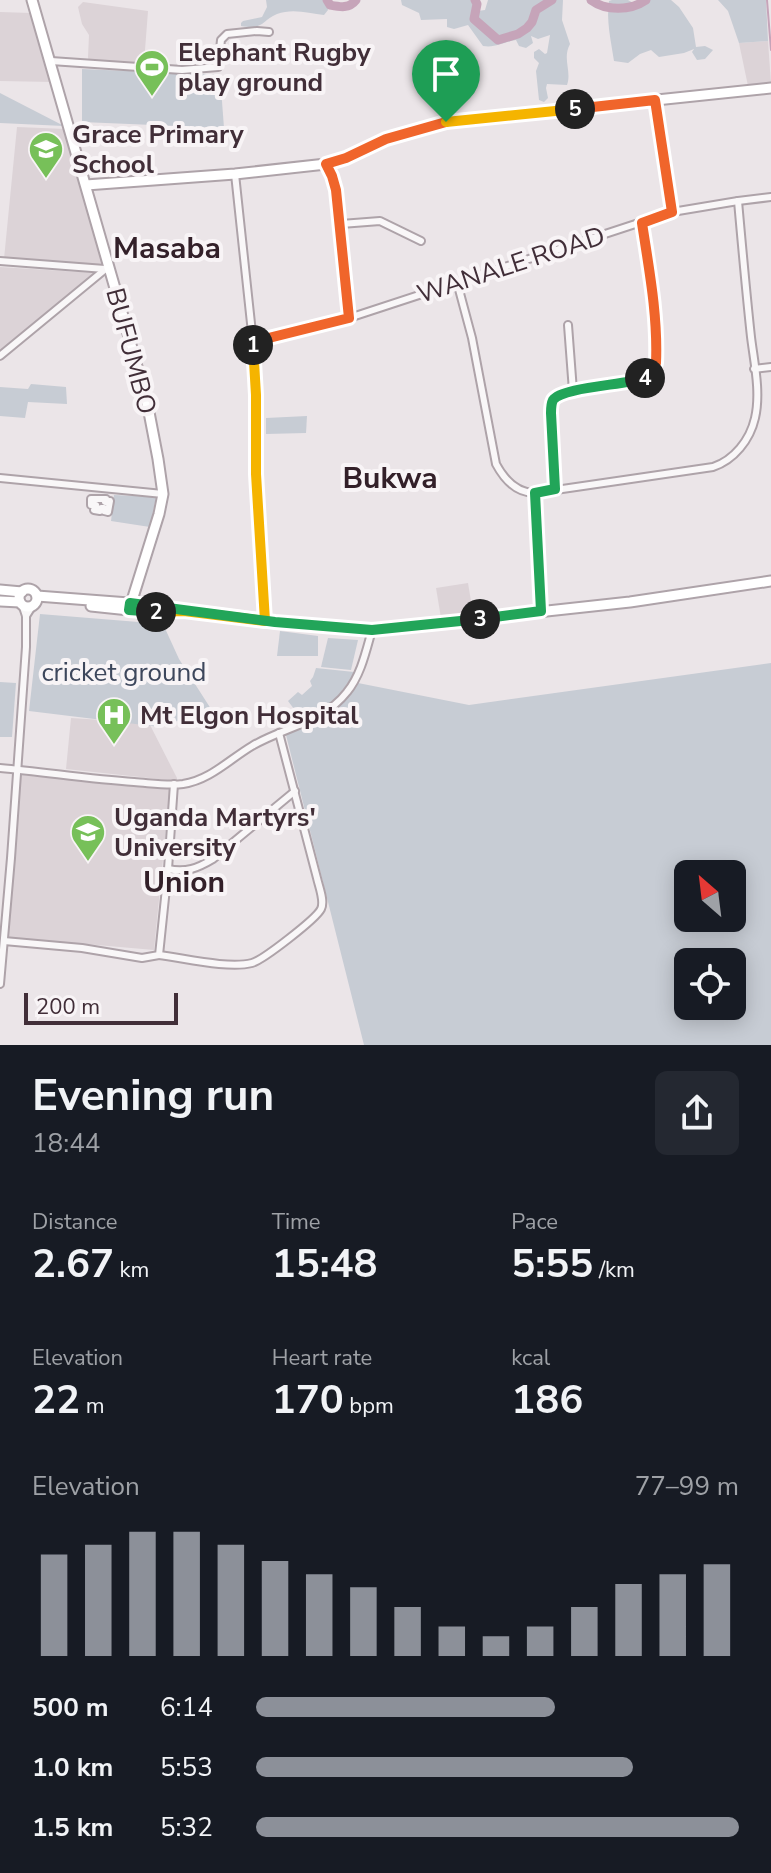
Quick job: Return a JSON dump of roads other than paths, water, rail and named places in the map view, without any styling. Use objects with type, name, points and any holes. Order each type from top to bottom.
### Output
[{"type":"street","name":"BUFUMBO","points":[[32,0],[148,407],[163,494],[129,606]]},
{"type":"street","points":[[51,61],[182,70],[218,67],[223,36],[269,32]]},
{"type":"street","points":[[86,185],[326,164],[386,139],[446,122],[771,88]]},
{"type":"street","points":[[655,100],[672,212]]},
{"type":"street","points":[[326,164],[335,183],[349,318]]},
{"type":"street","points":[[235,174],[253,342],[256,474],[265,621]]},
{"type":"street","name":"WANALE ROAD","points":[[253,342],[349,318],[672,212],[771,197]]},
{"type":"street","points":[[457,282],[472,338],[496,464],[518,490],[535,493],[713,467],[724,463],[744,444],[756,414],[738,201]]},
{"type":"street","points":[[341,224],[380,221],[421,241]]},
{"type":"street","points":[[555,489],[551,403],[554,398],[573,391],[637,381],[645,378],[654,368],[655,304],[642,223]]},
{"type":"street","points":[[0,261],[107,268]]},
{"type":"street","points":[[0,356],[107,268]]},
{"type":"street","points":[[568,325],[573,391]]},
{"type":"street","points":[[754,369],[771,367]]},
{"type":"street","points":[[0,478],[163,494]]},
{"type":"street","points":[[535,493],[541,611]]},
{"type":"street","points":[[91,499],[110,501],[108,512],[104,508],[94,510],[96,505],[91,505],[91,499]]},
{"type":"street","points":[[0,601],[129,606],[372,630],[630,602],[771,581]]},
{"type":"street","points":[[0,590],[28,600]]},
{"type":"street","points":[[0,984],[28,600]]},
{"type":"street","points":[[0,768],[174,784],[204,778],[255,744],[325,712],[347,692],[361,666],[372,630]]},
{"type":"street","points":[[4,941],[82,948],[142,958],[159,955],[230,964],[256,962],[301,928],[319,912],[323,903],[279,733]]},
{"type":"street","points":[[159,955],[174,784]]},
{"type":"street","points":[[168,869],[198,868],[213,859],[295,791]]},
{"type":"street","points":[[0,856],[11,858]]},
{"type":"waterway","points":[[327,0],[330,5],[341,7],[356,0]]},
{"type":"waterway","points":[[475,0],[474,19],[498,40],[527,28],[536,10],[552,0]]},
{"type":"waterway","points":[[591,0],[618,8],[646,0]]},
{"type":"waterway","points":[[767,0],[771,50]]},
{"type":"place","name":"Elephant Rugby play ground","points":[[152,98]]},
{"type":"place","name":"Grace Primary School","points":[[46,180]]},
{"type":"place","name":"Mt Elgon Hospital","points":[[114,746]]},
{"type":"place","name":"Uganda Martyrs' University","points":[[88,863]]},
{"type":"district","name":"Masaba","points":[[167,248]]},
{"type":"district","name":"Bukwa","points":[[390,478]]},
{"type":"district","name":"Union","points":[[184,882]]},
{"type":"park label","name":"cricket ground","points":[[124,672]]}]
